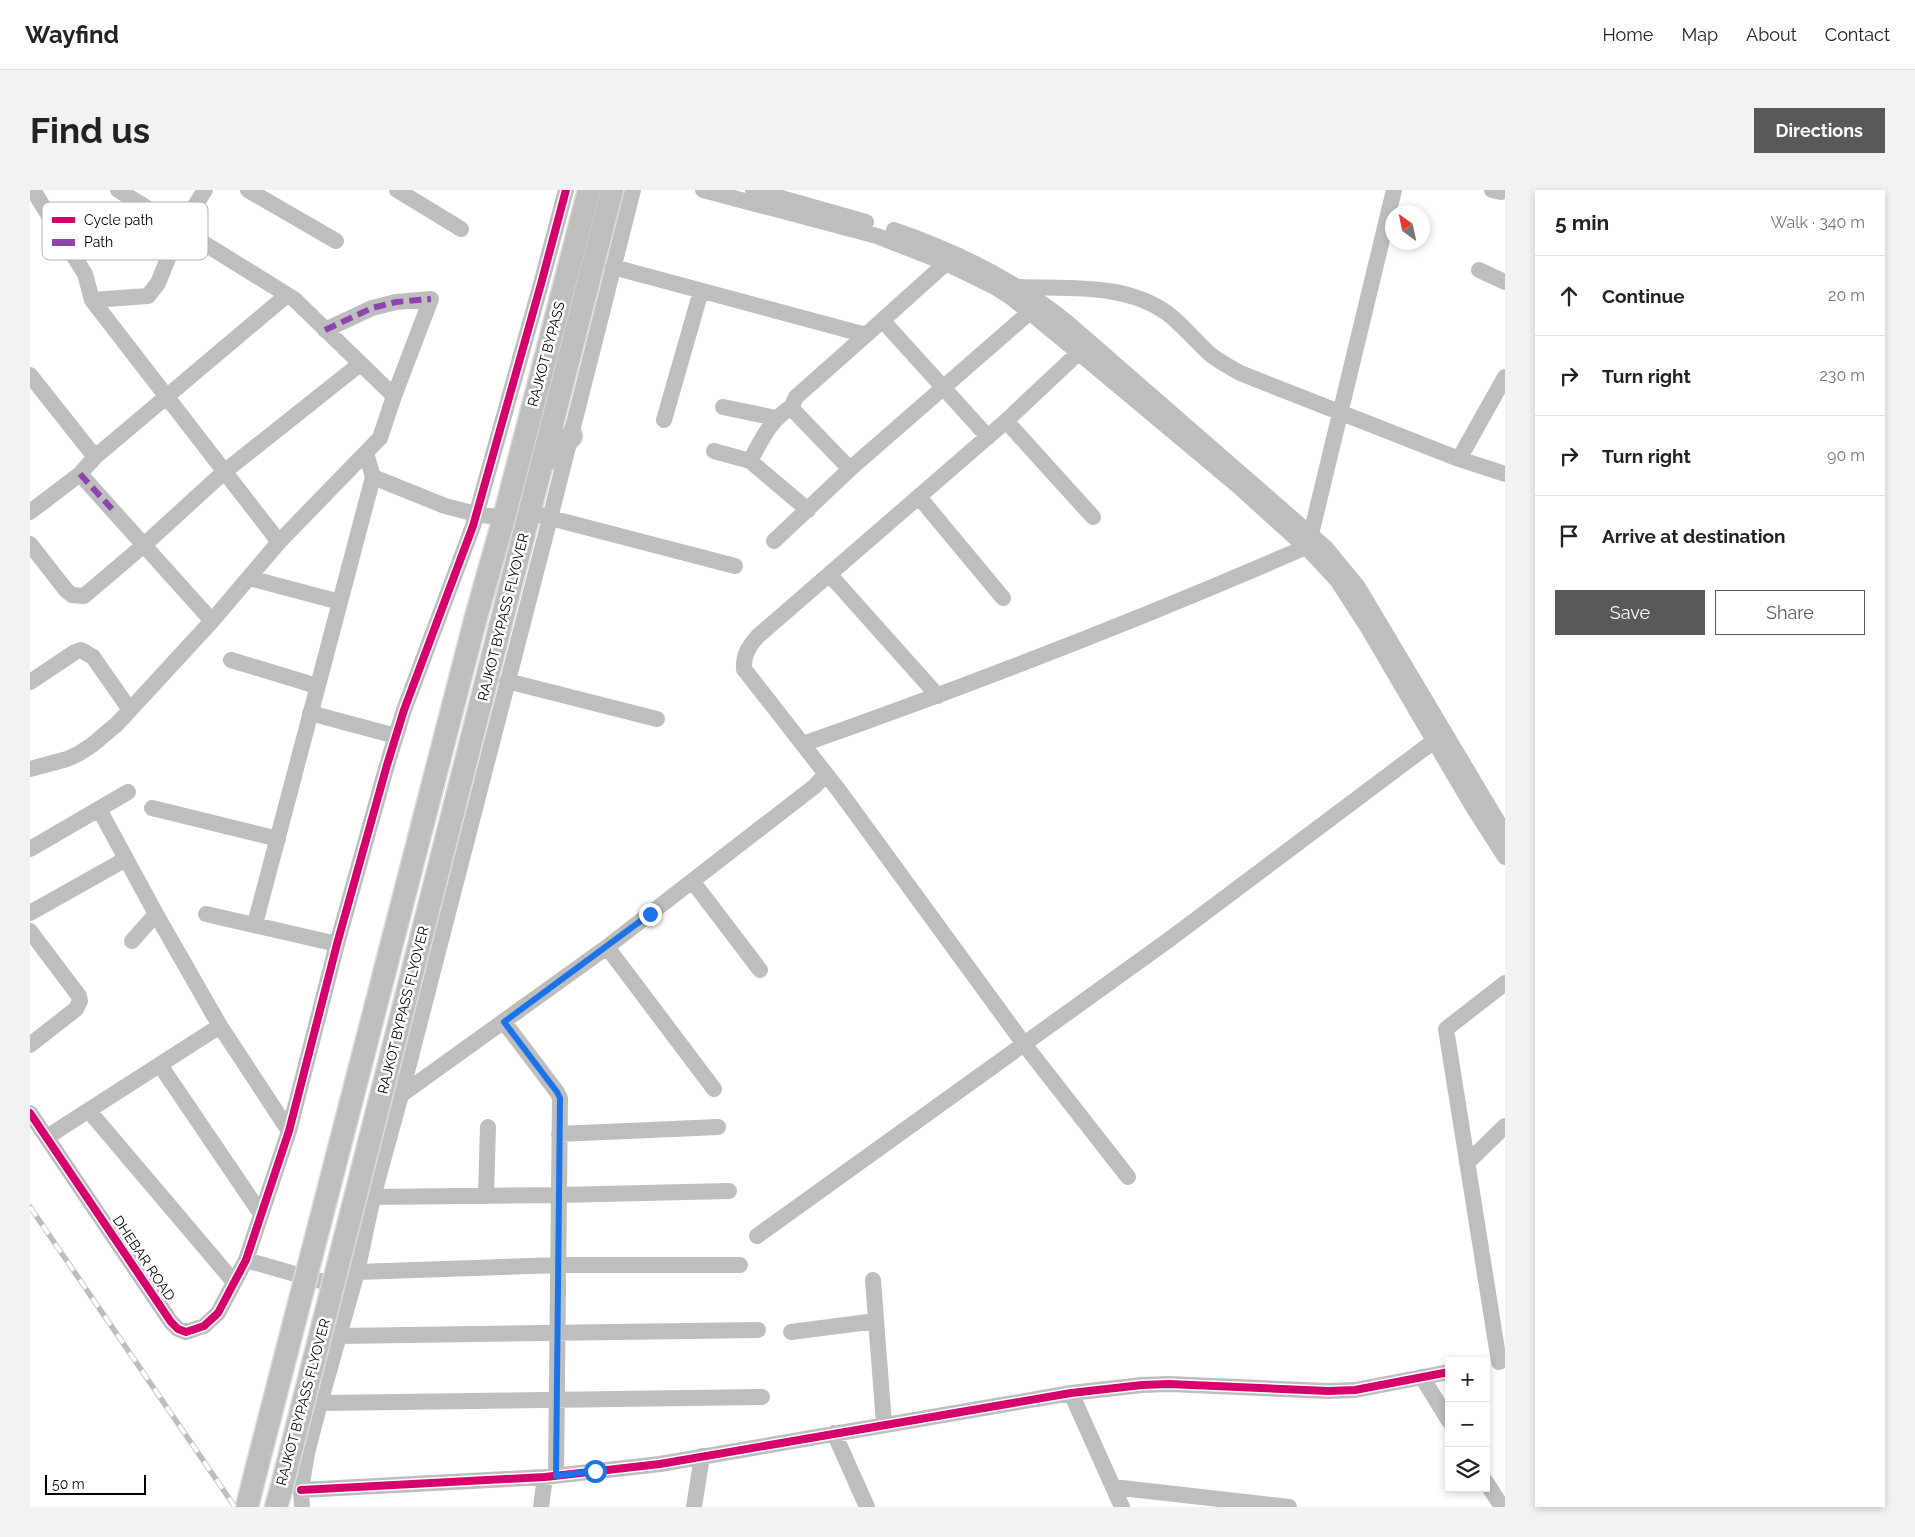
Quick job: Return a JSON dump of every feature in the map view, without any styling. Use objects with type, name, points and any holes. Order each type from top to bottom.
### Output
[{"type":"highway","name":"RAJKOT BYPASS","points":[[504,518],[589,190]]},
{"type":"highway","name":"RAJKOT BYPASS","points":[[540,515],[542,464],[612,190]]},
{"type":"highway","points":[[542,464],[571,436]]},
{"type":"highway","name":"RAJKOT BYPASS FLYOVER","points":[[276,1507],[500,627],[540,515]]},
{"type":"highway","name":"RAJKOT BYPASS FLYOVER","points":[[246,1507],[476,618],[504,518]]},
{"type":"street","points":[[118,190],[137,202]]},
{"type":"street","points":[[197,202],[205,190]]},
{"type":"street","points":[[248,190],[336,240]]},
{"type":"street","points":[[397,190],[461,229]]},
{"type":"street","name":"DHEBAR ROAD","points":[[30,1112],[171,1322],[178,1329],[186,1332],[204,1326],[218,1313],[246,1260],[289,1131],[337,944],[396,736],[476,514],[539,294],[566,190]]},
{"type":"street","points":[[302,1507],[301,1490],[307,1453],[355,1279],[373,1197],[401,1095],[507,680],[540,515],[571,436],[633,190]]},
{"type":"street","points":[[703,190],[877,236],[946,263],[1036,307]]},
{"type":"street","points":[[753,190],[806,204],[916,238],[969,260],[1018,286],[1036,307],[1084,347],[1236,484],[1339,562],[1358,587],[1505,834]]},
{"type":"street","points":[[1394,190],[1308,540],[1347,595],[1473,807],[1505,857]]},
{"type":"street","points":[[34,196],[42,208]]},
{"type":"street","points":[[208,246],[294,299],[394,396]]},
{"type":"street","points":[[75,260],[84,274],[92,300],[279,542]]},
{"type":"street","points":[[92,300],[148,296],[158,283],[167,260]]},
{"type":"street","points":[[750,461],[776,418],[792,406],[796,397],[946,263]]},
{"type":"street","points":[[613,267],[866,335]]},
{"type":"street","points":[[1479,270],[1505,282]]},
{"type":"street","points":[[995,288],[1018,286],[1110,291],[1131,294],[1149,302],[1168,314],[1211,355],[1240,373],[1459,459],[1505,474]]},
{"type":"street","points":[[664,420],[701,292]]},
{"type":"street","points":[[30,512],[80,474],[95,457],[287,295]]},
{"type":"street","points":[[30,769],[78,754],[92,745],[130,710],[212,621],[279,542],[380,438],[431,299],[396,302],[372,308],[325,330]]},
{"type":"street","points":[[774,542],[850,469],[1036,307]]},
{"type":"street","points":[[883,321],[988,437]]},
{"type":"street","points":[[1084,347],[988,437],[752,642],[743,659],[744,669],[826,774],[1024,1044],[1128,1177]]},
{"type":"street","points":[[30,544],[36,565],[72,595],[84,596],[224,472],[360,364]]},
{"type":"street","points":[[30,375],[95,457]]},
{"type":"street","points":[[1459,459],[1505,378]]},
{"type":"street","points":[[792,406],[795,412],[850,469]]},
{"type":"street","points":[[723,407],[776,418]]},
{"type":"street","points":[[1006,421],[1093,517]]},
{"type":"street","points":[[714,451],[750,461],[808,510]]},
{"type":"street","points":[[256,924],[373,477],[366,453]]},
{"type":"street","points":[[80,474],[212,621]]},
{"type":"street","points":[[373,477],[445,506],[476,514],[504,518]]},
{"type":"street","points":[[919,497],[1003,598]]},
{"type":"street","points":[[540,515],[734,566]]},
{"type":"street","points":[[803,744],[938,696],[1175,602],[1308,540]]},
{"type":"street","points":[[830,575],[938,696]]},
{"type":"street","points":[[250,578],[340,602]]},
{"type":"street","points":[[30,682],[81,650],[93,657],[130,710]]},
{"type":"street","points":[[231,660],[318,686]]},
{"type":"street","points":[[507,680],[657,719]]},
{"type":"street","points":[[310,713],[396,736]]},
{"type":"street","points":[[757,1236],[1170,939],[1434,741]]},
{"type":"street","points":[[401,1095],[607,947],[815,786],[826,774]]},
{"type":"street","points":[[30,849],[128,792]]},
{"type":"street","points":[[152,808],[278,839]]},
{"type":"street","points":[[99,809],[220,1026],[289,1131]]},
{"type":"street","points":[[30,913],[126,859]]},
{"type":"street","points":[[693,882],[760,970]]},
{"type":"street","points":[[132,941],[156,914]]},
{"type":"street","points":[[206,914],[337,944]]},
{"type":"street","points":[[30,932],[79,996],[80,1001],[76,1009],[30,1045]]},
{"type":"street","points":[[607,947],[714,1088]]},
{"type":"street","points":[[1497,1363],[1446,1029],[1505,983]]},
{"type":"street","points":[[504,1022],[557,1092],[560,1103],[556,1400],[550,1476],[541,1507]]},
{"type":"street","points":[[47,1137],[220,1026]]},
{"type":"street","points":[[160,1065],[261,1214]]},
{"type":"street","points":[[89,1111],[234,1282]]},
{"type":"street","points":[[1467,1163],[1505,1126]]},
{"type":"street","points":[[486,1196],[488,1127]]},
{"type":"street","points":[[559,1134],[718,1127]]},
{"type":"street","points":[[373,1197],[560,1196],[729,1191]]},
{"type":"street","points":[[246,1260],[316,1280],[558,1265],[740,1265]]},
{"type":"street","points":[[873,1280],[884,1424]]},
{"type":"street","points":[[791,1332],[876,1321]]},
{"type":"street","points":[[338,1336],[758,1330]]},
{"type":"street","points":[[301,1490],[550,1476],[651,1465],[1071,1392],[1169,1384],[1328,1391],[1355,1390],[1445,1373]]},
{"type":"street","points":[[1422,1377],[1445,1414]]},
{"type":"street","points":[[1071,1392],[1122,1507]]},
{"type":"street","points":[[320,1403],[762,1397]]},
{"type":"street","points":[[834,1433],[867,1507]]},
{"type":"street","points":[[694,1507],[702,1456]]},
{"type":"street","points":[[1113,1487],[1250,1505],[1289,1507]]},
{"type":"street","points":[[1490,1488],[1502,1507]]},
{"type":"railway","points":[[30,1207],[235,1507]]},
{"type":"marked path","points":[[325,330],[372,308],[396,302],[431,299]]},
{"type":"marked path","points":[[80,474],[112,509]]},
{"type":"cycle path","points":[[30,1113],[171,1322],[178,1329],[186,1332],[204,1326],[218,1313],[246,1260],[289,1131],[337,944],[387,765],[404,710],[473,526],[566,190]]},
{"type":"cycle path","points":[[301,1490],[545,1477],[660,1464],[1071,1393],[1142,1385],[1169,1384],[1328,1391],[1355,1390],[1445,1373]]},
{"type":"route","points":[[595,1471],[556,1476],[556,1333],[560,1196],[560,1098],[504,1022],[650,914]]}]
